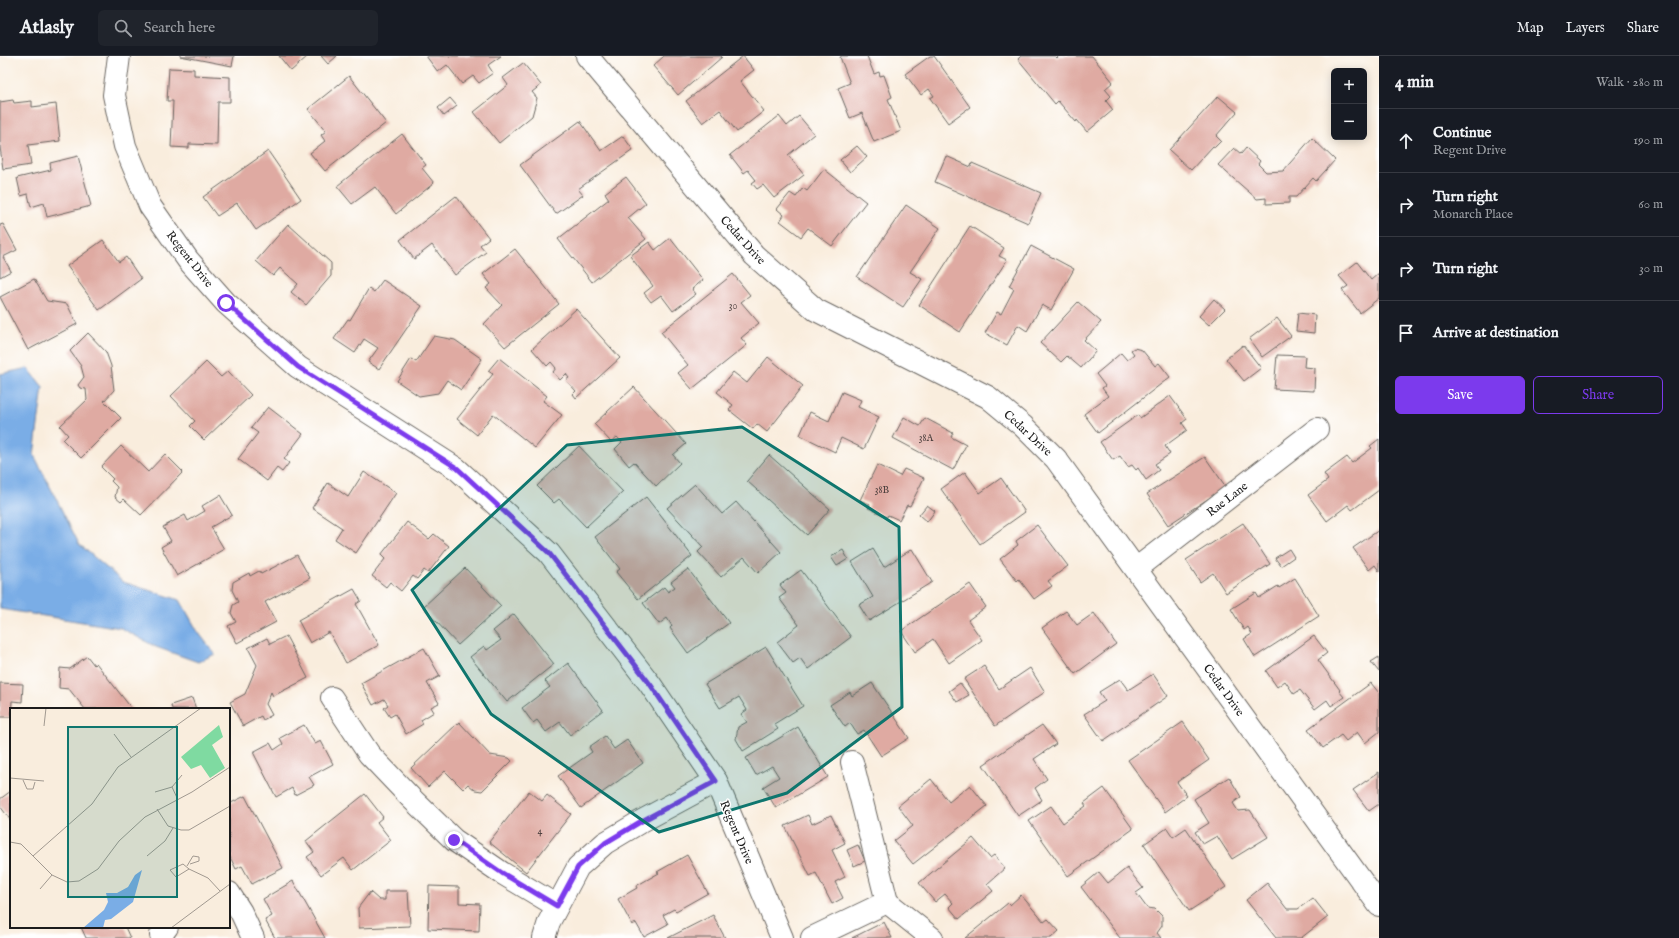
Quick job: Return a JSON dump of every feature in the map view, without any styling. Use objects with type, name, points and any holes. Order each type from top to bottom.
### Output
[{"type":"street","name":"Regent Drive","points":[[119,56],[114,95],[125,146],[150,206],[188,260],[226,303],[298,367],[457,468],[549,553],[650,684],[716,781],[782,938]]},
{"type":"street","name":"Cedar Drive","points":[[587,56],[754,255],[816,310],[988,397],[1012,416],[1056,459],[1379,905]]},
{"type":"street","name":"Rae Lane","points":[[1136,569],[1317,429]]},
{"type":"street","points":[[332,698],[369,754],[454,840],[502,873],[557,906]]},
{"type":"street","points":[[852,762],[887,902],[932,938]]},
{"type":"street","points":[[544,938],[549,922],[578,867],[605,843],[640,822],[716,781]]},
{"type":"street","points":[[230,894],[241,912],[253,938]]},
{"type":"street","points":[[812,938],[887,902]]},
{"type":"street","points":[[162,938],[161,935],[166,928]]},
{"type":"highlighted area","points":[[742,427],[899,527],[902,707],[787,793],[659,832],[491,714],[412,590],[567,445]]},
{"type":"water","points":[[28,368],[43,387],[34,455],[79,544],[123,582],[180,600],[198,632],[215,654],[198,662],[156,647],[121,628],[0,609],[0,374]]},
{"type":"building","points":[[180,56],[234,56],[232,66]]},
{"type":"building","points":[[279,56],[308,56],[291,71]]},
{"type":"building","points":[[321,56],[337,56],[328,64]]},
{"type":"building","points":[[426,56],[501,56],[488,65],[493,73],[479,83],[473,76],[462,84],[447,65],[438,72]]},
{"type":"building","points":[[664,56],[722,57],[678,95],[653,66]]},
{"type":"building","points":[[743,56],[754,70],[740,81],[764,111],[737,132],[720,110],[703,123],[686,101]]},
{"type":"building","points":[[867,56],[874,74],[879,72],[880,76],[884,75],[892,97],[888,99],[901,131],[874,142],[862,113],[850,118],[838,88],[850,83],[840,57]]},
{"type":"building","points":[[930,56],[934,56],[970,107],[948,123],[930,98],[934,96],[929,89],[921,95],[905,74]]},
{"type":"building","points":[[1021,56],[1055,56],[1057,58],[1059,56],[1092,56],[1113,82],[1105,89],[1111,96],[1106,101],[1113,110],[1087,132],[1077,120],[1076,122],[1058,101],[1055,104],[1018,59]]},
{"type":"building","points":[[523,63],[541,85],[532,92],[537,98],[532,116],[499,143],[474,112],[508,85],[503,78]]},
{"type":"building","points":[[169,68],[194,69],[194,75],[230,77],[230,102],[218,102],[217,145],[189,144],[189,148],[171,147],[173,101],[167,101]]},
{"type":"building","points":[[349,76],[386,123],[325,171],[310,153],[325,141],[321,135],[326,131],[308,109]]},
{"type":"building","points":[[1218,96],[1237,112],[1216,136],[1221,141],[1215,147],[1213,146],[1191,170],[1169,150]]},
{"type":"building","points":[[450,98],[457,106],[444,116],[438,108]]},
{"type":"building","points":[[13,100],[14,103],[32,101],[32,107],[56,104],[60,141],[28,145],[31,165],[3,169],[0,147],[0,102]]},
{"type":"building","points":[[779,116],[787,126],[799,116],[814,134],[788,155],[804,175],[774,198],[763,185],[757,189],[752,183],[756,180],[748,170],[744,173],[730,155]]},
{"type":"building","points":[[580,121],[601,151],[623,136],[633,150],[578,189],[583,195],[556,214],[520,165]]},
{"type":"building","points":[[402,134],[426,165],[422,168],[434,183],[396,214],[375,187],[352,204],[337,186]]},
{"type":"building","points":[[1312,138],[1335,160],[1316,181],[1313,178],[1296,197],[1289,197],[1289,203],[1266,204],[1266,198],[1257,199],[1218,165],[1234,148],[1241,154],[1246,148],[1260,161],[1258,164],[1266,172],[1283,171]]},
{"type":"building","points":[[857,146],[867,157],[850,172],[840,160]]},
{"type":"building","points":[[268,151],[301,199],[256,230],[237,203],[217,216],[203,197]]},
{"type":"building","points":[[78,156],[91,206],[47,217],[44,203],[31,207],[28,194],[21,196],[17,178],[51,170],[50,163]]},
{"type":"building","points":[[946,156],[971,167],[972,163],[1041,193],[1028,223],[935,182]]},
{"type":"building","points":[[824,169],[866,202],[832,246],[808,228],[801,237],[780,221],[784,215],[777,209],[790,193],[796,197],[803,188],[807,191]]},
{"type":"building","points":[[626,177],[646,203],[628,218],[646,239],[592,282],[558,239],[609,199],[605,193]]},
{"type":"building","points":[[456,196],[489,238],[480,245],[486,252],[455,275],[432,245],[414,259],[400,240]]},
{"type":"building","points":[[906,205],[940,228],[910,272],[922,279],[903,307],[857,277]]},
{"type":"building","points":[[3,224],[17,250],[3,257],[11,271],[0,277],[0,225]]},
{"type":"building","points":[[288,224],[331,263],[331,276],[306,305],[291,292],[298,284],[280,268],[273,276],[256,261]]},
{"type":"building","points":[[970,226],[1004,248],[999,256],[1007,260],[960,332],[919,305]]},
{"type":"building","points":[[670,238],[703,280],[692,289],[696,294],[673,311],[661,295],[651,302],[644,293],[653,286],[630,256],[649,242],[655,250]]},
{"type":"building","points":[[103,240],[119,262],[126,257],[141,279],[99,310],[67,266]]},
{"type":"building","points":[[1031,246],[1074,269],[1051,310],[1042,305],[1027,331],[1018,325],[1007,345],[985,333],[997,312],[1001,314],[1014,289],[1009,286]]},
{"type":"building","points":[[515,249],[559,304],[505,347],[484,324],[502,305],[486,288],[491,284],[483,274]]},
{"type":"building","points":[[1357,262],[1371,280],[1379,273],[1379,298],[1360,313],[1342,290],[1348,286],[1339,276]]},
{"type":"building","points":[[733,274],[750,295],[741,302],[759,323],[741,338],[747,345],[692,389],[678,373],[688,365],[661,332]]},
{"type":"building","points":[[34,279],[47,301],[67,304],[77,324],[28,350],[0,297]]},
{"type":"building","points":[[383,280],[422,306],[379,369],[368,362],[378,348],[364,339],[355,353],[334,339],[348,319],[350,320],[369,288],[374,292]]},
{"type":"building","points":[[1214,299],[1225,309],[1209,325],[1199,316]]},
{"type":"building","points":[[1078,302],[1101,322],[1084,340],[1096,351],[1081,368],[1067,356],[1061,362],[1040,343]]},
{"type":"building","points":[[576,309],[620,358],[576,398],[573,394],[576,391],[566,380],[569,378],[566,374],[560,380],[553,372],[556,368],[551,362],[547,366],[532,349]]},
{"type":"building","points":[[1298,313],[1315,315],[1314,333],[1296,331]]},
{"type":"building","points":[[1277,318],[1291,336],[1262,357],[1249,339]]},
{"type":"building","points":[[88,333],[106,352],[111,366],[114,390],[104,401],[121,418],[81,458],[63,440],[68,435],[60,426],[87,400],[86,389],[80,388],[78,385],[84,377],[81,366],[70,351]]},
{"type":"building","points":[[434,336],[455,340],[482,359],[461,390],[447,380],[438,393],[419,396],[397,381],[411,359],[416,362]]},
{"type":"building","points":[[1243,345],[1261,368],[1244,381],[1226,359]]},
{"type":"building","points":[[1134,348],[1142,350],[1155,366],[1159,363],[1170,377],[1098,433],[1084,414],[1108,396],[1102,388],[1105,386],[1096,374],[1121,353],[1127,360],[1134,354],[1131,350]]},
{"type":"building","points":[[1277,355],[1305,356],[1304,367],[1315,368],[1314,391],[1274,389]]},
{"type":"building","points":[[768,357],[803,386],[767,432],[757,424],[753,429],[729,410],[733,405],[717,392],[733,372],[747,383]]},
{"type":"building","points":[[499,358],[547,396],[543,401],[562,415],[535,448],[493,414],[477,435],[457,419],[493,374],[488,371]]},
{"type":"building","points":[[206,362],[221,377],[228,371],[251,395],[204,440],[190,426],[195,421],[171,396]]},
{"type":"building","points":[[634,387],[686,444],[673,455],[680,463],[656,486],[634,462],[629,466],[615,449],[622,442],[617,437],[611,442],[594,424]]},
{"type":"building","points":[[842,392],[861,400],[858,407],[879,417],[864,449],[841,438],[835,452],[800,435],[810,412],[829,421]]},
{"type":"building","points":[[1170,396],[1187,419],[1182,423],[1187,430],[1165,446],[1170,454],[1155,464],[1159,470],[1146,480],[1138,468],[1136,470],[1132,465],[1128,467],[1120,456],[1113,460],[1100,442],[1138,415],[1140,418]]},
{"type":"building","points":[[268,407],[303,434],[284,459],[289,463],[282,472],[277,468],[267,481],[238,459],[258,433],[251,428]]},
{"type":"building","points":[[904,417],[920,426],[925,418],[953,433],[951,437],[966,445],[953,470],[893,438]]},
{"type":"building","points":[[1379,439],[1379,490],[1352,510],[1348,505],[1327,521],[1308,495],[1328,480],[1324,474],[1347,457],[1352,463],[1372,448],[1370,446]]},
{"type":"building","points":[[121,446],[148,472],[165,454],[183,472],[141,515],[124,499],[121,502],[115,497],[117,487],[111,481],[113,479],[101,467]]},
{"type":"building","points":[[579,446],[623,492],[586,527],[559,499],[554,503],[537,486]]},
{"type":"building","points":[[769,455],[830,509],[807,535],[747,481]]},
{"type":"building","points":[[1205,457],[1226,487],[1168,525],[1147,494]]},
{"type":"building","points":[[877,465],[900,476],[904,469],[924,478],[910,506],[907,505],[899,520],[888,515],[887,517],[868,508],[870,504],[860,500]]},
{"type":"building","points":[[364,472],[396,493],[356,553],[335,539],[342,528],[312,508],[328,483],[348,497]]},
{"type":"building","points":[[965,472],[980,493],[1001,478],[1025,512],[980,544],[941,489]]},
{"type":"building","points":[[695,484],[722,514],[736,502],[781,552],[758,573],[744,557],[721,577],[698,552],[703,547],[667,508]]},
{"type":"building","points":[[220,495],[232,515],[211,527],[224,549],[177,576],[161,547],[171,541],[163,527],[185,515],[188,521],[205,511],[202,506]]},
{"type":"building","points":[[646,497],[692,556],[638,599],[616,572],[620,569],[595,537]]},
{"type":"building","points":[[927,505],[935,511],[927,522],[919,515]]},
{"type":"building","points":[[407,522],[429,539],[434,534],[449,546],[428,573],[424,570],[417,579],[413,576],[401,591],[390,582],[386,587],[372,576],[385,559],[381,555]]},
{"type":"building","points":[[1243,523],[1270,564],[1226,593],[1213,573],[1200,582],[1186,560]]},
{"type":"building","points":[[1037,525],[1068,566],[1048,581],[1052,586],[1034,599],[1019,579],[1017,581],[1000,559],[1018,545],[1016,541]]},
{"type":"building","points":[[1379,530],[1379,571],[1375,565],[1369,570],[1353,548]]},
{"type":"building","points":[[873,549],[884,567],[912,549],[932,582],[869,621],[859,605],[873,597],[852,562]]},
{"type":"building","points":[[1289,549],[1294,557],[1281,566],[1275,558]]},
{"type":"building","points":[[843,550],[848,559],[837,566],[831,557]]},
{"type":"building","points":[[297,555],[310,578],[265,602],[276,622],[237,643],[228,626],[236,622],[231,613],[233,605],[238,602],[232,590],[233,582],[249,573],[250,576],[259,571],[261,574]]},
{"type":"building","points":[[465,568],[501,606],[458,645],[423,607]]},
{"type":"building","points":[[688,569],[729,623],[688,653],[670,628],[672,626],[667,618],[659,624],[643,603],[664,587],[668,592],[675,587],[671,582]]},
{"type":"building","points":[[801,570],[851,637],[808,669],[800,658],[793,663],[777,642],[799,625],[779,598],[786,593],[780,585]]},
{"type":"building","points":[[1295,578],[1319,616],[1255,657],[1244,639],[1252,634],[1248,627],[1244,630],[1231,609],[1256,593],[1259,598],[1278,586],[1279,588]]},
{"type":"building","points":[[970,584],[986,607],[968,620],[982,640],[949,663],[933,639],[915,652],[901,631]]},
{"type":"building","points":[[354,589],[361,601],[356,604],[379,645],[346,663],[329,632],[310,643],[298,620]]},
{"type":"building","points":[[1066,611],[1077,625],[1094,613],[1116,644],[1075,674],[1042,628]]},
{"type":"building","points":[[514,614],[554,664],[507,702],[470,657],[484,646],[487,650],[501,640],[493,631]]},
{"type":"building","points":[[286,636],[308,678],[273,696],[271,692],[266,704],[272,715],[263,720],[261,716],[243,726],[230,702],[245,694],[257,665],[248,648],[267,638],[270,644]]},
{"type":"building","points":[[1314,636],[1327,653],[1318,660],[1344,697],[1331,706],[1327,700],[1315,709],[1300,690],[1294,694],[1285,681],[1277,687],[1266,671]]},
{"type":"building","points":[[766,647],[803,706],[774,724],[778,729],[743,751],[736,739],[738,727],[747,722],[741,714],[747,710],[739,697],[720,708],[705,684]]},
{"type":"building","points":[[424,648],[440,676],[427,683],[439,703],[431,707],[434,712],[421,720],[423,724],[406,734],[395,714],[390,717],[384,708],[388,705],[384,699],[373,705],[361,683]]},
{"type":"building","points":[[87,656],[94,665],[96,663],[131,708],[84,708],[69,689],[59,688],[60,668],[70,669]]},
{"type":"building","points":[[1379,657],[1379,672],[1371,662]]},
{"type":"building","points":[[568,663],[603,710],[570,735],[560,722],[546,732],[537,720],[533,723],[522,708],[550,687],[545,681]]},
{"type":"building","points":[[984,666],[999,689],[1030,668],[1045,692],[995,726],[964,679]]},
{"type":"building","points":[[1153,674],[1168,696],[1103,741],[1084,714],[1105,701],[1099,692],[1120,679],[1128,690]]},
{"type":"building","points":[[0,683],[23,684],[22,702],[12,701],[10,717],[0,717]]},
{"type":"building","points":[[872,683],[909,738],[881,756],[864,730],[857,734],[850,723],[845,727],[830,705],[850,692],[852,696]]},
{"type":"building","points":[[960,683],[969,695],[957,702],[949,691]]},
{"type":"building","points":[[1371,683],[1379,693],[1379,732],[1365,743],[1357,732],[1346,741],[1341,735],[1323,748],[1308,729]]},
{"type":"building","points":[[192,698],[196,708],[172,708],[171,705]]},
{"type":"building","points":[[459,722],[490,755],[509,758],[512,761],[482,791],[475,790],[468,784],[463,789],[445,771],[428,787],[411,768]]},
{"type":"building","points":[[1183,722],[1209,760],[1177,782],[1187,796],[1165,812],[1128,760]]},
{"type":"building","points":[[304,725],[315,744],[321,741],[333,764],[309,777],[314,785],[295,795],[292,788],[276,797],[253,752],[270,743],[274,750],[283,744],[280,738]]},
{"type":"building","points":[[1042,725],[1056,744],[1034,759],[1047,779],[1035,788],[1042,800],[1018,816],[983,765]]},
{"type":"building","points":[[798,727],[828,777],[776,808],[763,787],[779,777],[772,766],[756,775],[746,758]]},
{"type":"building","points":[[605,736],[614,749],[627,740],[643,763],[581,808],[558,776],[592,752],[589,747]]},
{"type":"building","points":[[1379,772],[1379,804],[1369,811],[1353,790]]},
{"type":"building","points":[[1229,777],[1241,797],[1233,803],[1238,811],[1250,810],[1268,837],[1232,859],[1217,836],[1203,844],[1195,832],[1209,823],[1194,799]]},
{"type":"building","points":[[931,779],[949,802],[970,785],[987,806],[913,864],[894,841],[913,826],[898,806]]},
{"type":"building","points":[[1104,788],[1133,829],[1068,876],[1029,821],[1051,806],[1063,823],[1086,806],[1084,803]]},
{"type":"building","points":[[529,791],[542,801],[547,795],[571,814],[526,872],[489,842]]},
{"type":"building","points":[[10,792],[10,820],[0,806],[0,799]]},
{"type":"building","points":[[365,794],[383,817],[377,822],[391,840],[353,870],[344,858],[321,875],[307,857],[314,852],[306,841]]},
{"type":"building","points":[[245,796],[283,868],[252,884],[242,866],[236,869],[230,857],[230,804]]},
{"type":"building","points":[[808,815],[812,824],[831,815],[845,843],[832,850],[845,877],[835,882],[843,898],[832,904],[816,873],[810,876],[785,826]]},
{"type":"building","points":[[1167,828],[1173,837],[1186,828],[1226,887],[1189,911],[1144,844]]},
{"type":"building","points":[[973,838],[990,858],[994,855],[1005,868],[987,884],[993,891],[959,919],[949,907],[953,903],[945,894],[935,902],[919,883]]},
{"type":"building","points":[[858,845],[865,861],[854,866],[847,850]]},
{"type":"building","points":[[687,855],[708,893],[676,911],[674,909],[663,915],[668,924],[644,937],[636,923],[632,925],[618,899],[637,888],[636,886],[659,873],[657,872]]},
{"type":"building","points":[[1127,868],[1143,888],[1136,893],[1147,908],[1155,909],[1162,916],[1162,926],[1157,933],[1161,938],[1120,938],[1081,887],[1099,872],[1108,883]]},
{"type":"building","points":[[293,881],[325,938],[275,938],[265,920],[272,916],[263,899]]},
{"type":"building","points":[[1267,883],[1287,909],[1298,909],[1313,898],[1328,917],[1301,938],[1276,938],[1246,900]]},
{"type":"building","points":[[429,886],[459,887],[459,903],[480,904],[479,931],[428,929]]},
{"type":"building","points":[[385,891],[408,891],[410,926],[359,928],[358,908],[370,892],[379,900],[385,900]]},
{"type":"building","points":[[1021,895],[1044,922],[1048,919],[1059,931],[1051,938],[965,938],[1008,903],[1010,905]]},
{"type":"building","points":[[713,915],[725,938],[668,938]]},
{"type":"building","points":[[884,922],[892,938],[852,938]]},
{"type":"building","points":[[81,928],[125,928],[130,938],[86,938]]},
{"type":"route","points":[[226,303],[298,367],[457,468],[549,553],[650,684],[716,781],[640,822],[605,843],[578,867],[557,906],[502,873],[454,840]]}]
